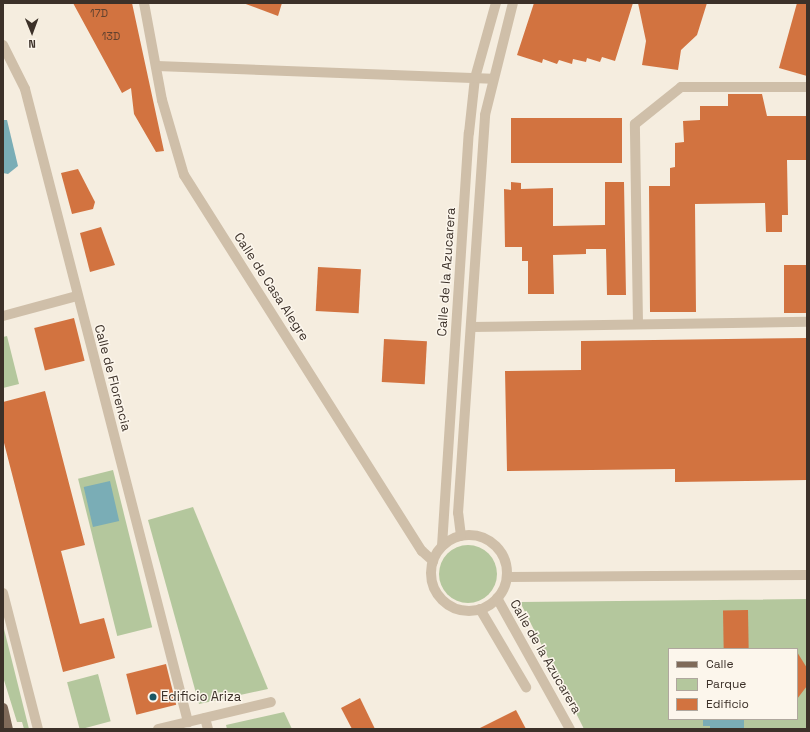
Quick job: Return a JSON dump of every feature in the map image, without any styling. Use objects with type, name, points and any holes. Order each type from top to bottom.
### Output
[{"type":"main road","points":[[3,708],[8,729]]},
{"type":"street","name":"Calle de Casa Alegre","points":[[144,3],[175,153],[184,175],[422,551],[433,561]]},
{"type":"street","name":"Calle de la Azucarera","points":[[442,546],[475,78],[496,3]]},
{"type":"street","points":[[461,536],[458,513],[485,115],[492,78],[513,3]]},
{"type":"street","name":"Calle de Florencia","points":[[3,45],[25,89],[77,296],[188,722]]},
{"type":"street","points":[[157,66],[492,78]]},
{"type":"street","points":[[638,324],[635,124],[681,87],[807,87]]},
{"type":"street","points":[[3,316],[77,296]]},
{"type":"street","points":[[471,327],[807,322]]},
{"type":"street","points":[[473,535],[494,545],[502,554],[506,577],[497,598],[480,609],[457,609],[442,599],[433,584],[433,561],[442,546],[461,536],[473,535]]},
{"type":"street","points":[[506,577],[807,575]]},
{"type":"street","points":[[3,593],[38,729]]},
{"type":"street","name":"Calle de la Azucarera","points":[[497,598],[570,729]]},
{"type":"street","points":[[480,609],[526,687]]},
{"type":"street","points":[[158,729],[271,702]]},
{"type":"street","points":[[205,718],[208,729]]},
{"type":"green space","points":[[7,336],[19,384],[3,388],[3,337]]},
{"type":"green space","points":[[113,470],[152,627],[117,636],[78,479]]},
{"type":"green space","points":[[193,507],[268,689],[199,704],[148,520]]},
{"type":"green space","points":[[462,545],[474,545],[484,549],[493,558],[497,568],[497,580],[489,595],[474,603],[462,603],[452,599],[443,590],[439,580],[439,568],[443,558],[452,549]]},
{"type":"green space","points":[[807,599],[807,729],[584,729],[520,602]]},
{"type":"green space","points":[[3,625],[29,729],[24,729],[22,722],[17,722],[3,677]]},
{"type":"green space","points":[[98,674],[111,721],[80,729],[67,682]]},
{"type":"green space","points":[[284,712],[292,729],[227,729],[226,725]]},
{"type":"water","points":[[3,120],[7,120],[18,166],[8,174],[3,173]]},
{"type":"water","points":[[110,481],[119,521],[93,527],[84,487]]},
{"type":"water","points":[[703,720],[744,720],[744,729],[710,729],[710,726],[703,726]]},
{"type":"building","points":[[73,3],[132,3],[164,151],[156,152],[134,114],[131,88],[122,93]]},
{"type":"building","points":[[243,3],[282,3],[278,16]]},
{"type":"building","points":[[534,3],[633,3],[615,61],[602,57],[600,62],[587,58],[586,62],[573,59],[572,64],[559,60],[557,64],[543,59],[542,63],[517,55]]},
{"type":"building","points":[[638,3],[707,3],[697,35],[681,50],[678,70],[642,65],[646,41]]},
{"type":"building","points":[[797,3],[807,3],[807,76],[779,68]]},
{"type":"building","points":[[728,94],[762,94],[767,116],[807,116],[807,160],[787,160],[788,215],[782,215],[782,232],[766,232],[765,203],[695,204],[696,312],[650,312],[649,186],[670,186],[670,168],[675,167],[675,143],[684,142],[683,121],[700,120],[700,106],[728,106]]},
{"type":"building","points":[[511,118],[622,118],[622,163],[511,163]]},
{"type":"building","points":[[78,169],[95,202],[93,209],[72,214],[61,173]]},
{"type":"building","points":[[511,182],[521,183],[521,189],[553,188],[553,226],[605,225],[605,182],[624,182],[626,295],[607,295],[606,249],[586,249],[586,254],[553,255],[554,294],[528,294],[528,261],[522,261],[522,247],[505,247],[504,189],[511,190]]},
{"type":"building","points":[[101,227],[115,265],[90,272],[80,233]]},
{"type":"building","points":[[784,265],[807,265],[807,313],[784,313]]},
{"type":"building","points":[[318,267],[361,269],[359,313],[316,311]]},
{"type":"building","points":[[74,318],[85,361],[45,371],[34,328]]},
{"type":"building","points":[[807,338],[807,480],[675,482],[675,469],[507,471],[505,371],[581,370],[581,341]]},
{"type":"building","points":[[384,339],[427,341],[425,384],[382,382]]},
{"type":"building","points":[[45,391],[85,545],[61,551],[80,624],[104,618],[115,658],[63,672],[3,439],[3,402]]},
{"type":"building","points":[[723,610],[748,610],[749,648],[724,648]]},
{"type":"building","points":[[798,654],[807,668],[807,686],[798,698]]},
{"type":"building","name":"Edificio Ariza","points":[[166,664],[176,705],[136,715],[126,674]]},
{"type":"building","points":[[360,698],[375,729],[352,729],[341,708]]},
{"type":"building","points":[[516,710],[526,729],[478,729]]},
{"type":"place","name":"Edificio Ariza","points":[[153,697]]}]
